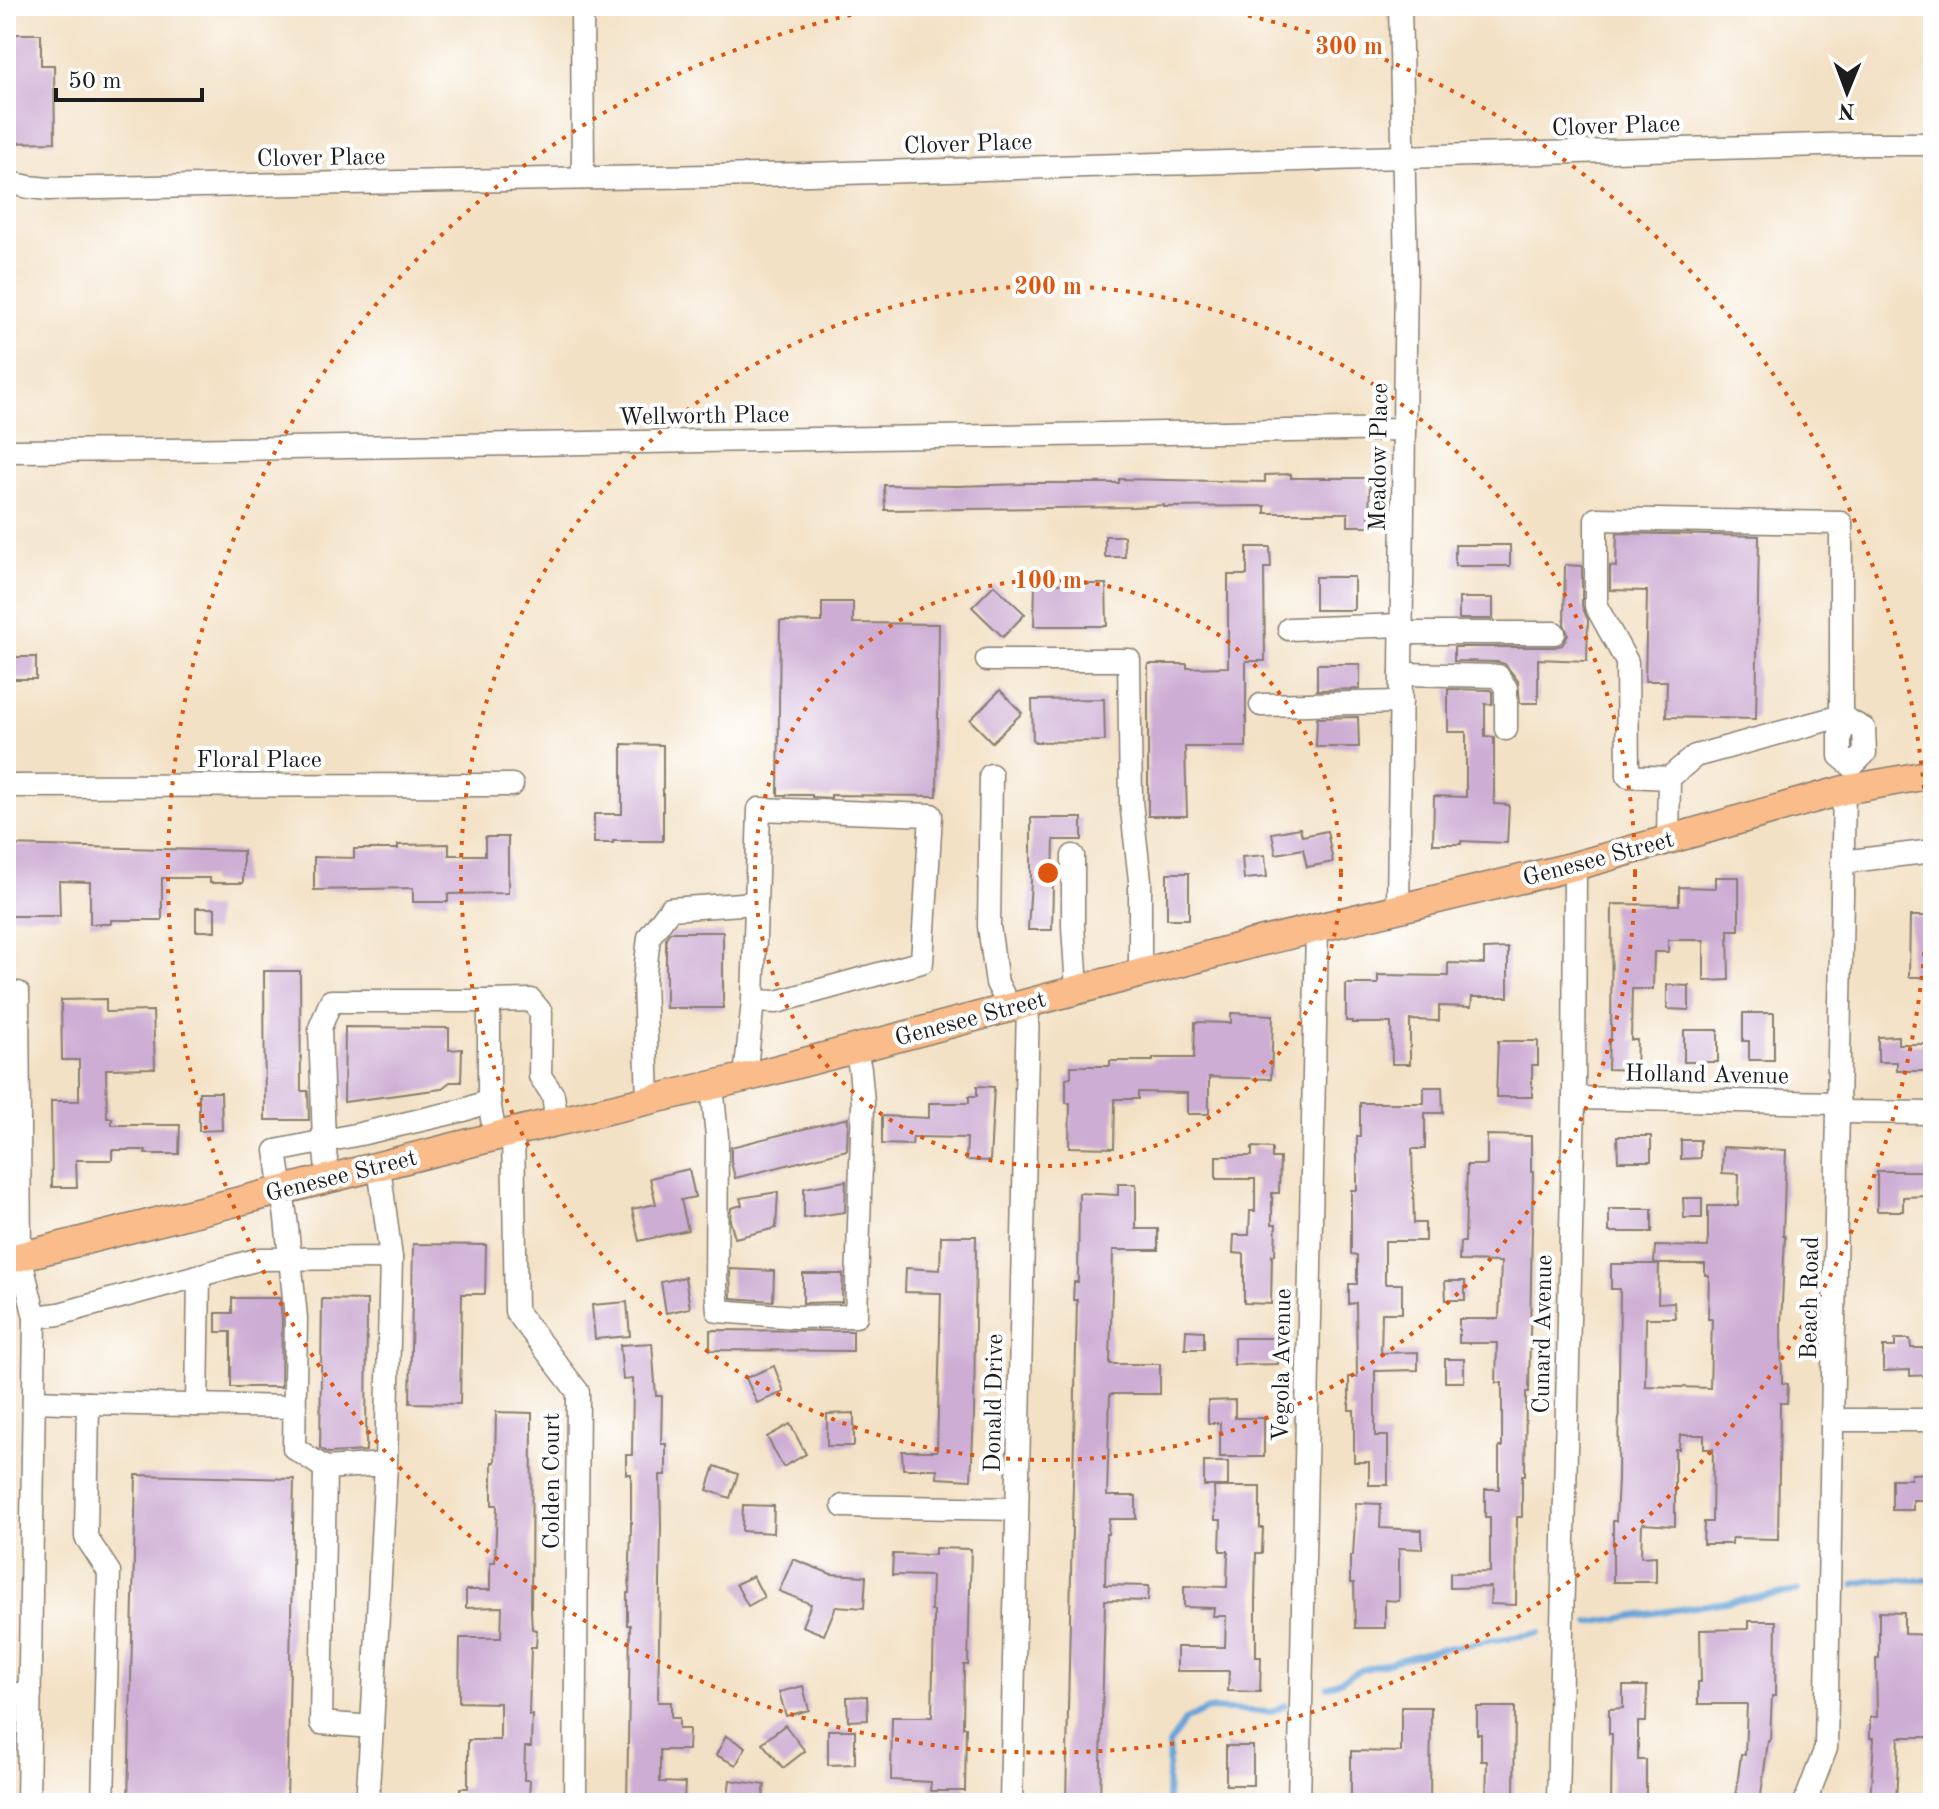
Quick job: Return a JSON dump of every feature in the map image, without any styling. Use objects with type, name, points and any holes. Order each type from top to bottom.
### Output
[{"type":"main road","name":"Genesee Street","points":[[13,1258],[504,1134],[745,1078],[1077,989],[1575,866],[1668,840],[1850,781],[1933,774]]},
{"type":"street","points":[[582,6],[583,178]]},
{"type":"street","name":"Meadow Place","points":[[1398,908],[1406,269],[1400,6]]},
{"type":"street","name":"Clover Place","points":[[6,182],[48,189],[809,174],[1933,144]]},
{"type":"street","name":"Wellworth Place","points":[[6,451],[1404,429]]},
{"type":"street","points":[[1596,519],[1841,523],[1846,720],[1695,756],[1669,778],[1628,776],[1627,662],[1596,606],[1596,519]]},
{"type":"street","points":[[1289,629],[1554,633]]},
{"type":"street","points":[[987,660],[1129,660],[1131,802],[1140,880],[1140,974]]},
{"type":"street","points":[[1401,674],[1498,676],[1506,688],[1506,729]]},
{"type":"street","points":[[1261,705],[1401,702]]},
{"type":"street","name":"Beach Road","points":[[1805,1803],[1826,1748],[1842,862],[1850,781],[1840,756],[1840,733],[1846,720]]},
{"type":"street","points":[[991,775],[989,926],[997,983],[1019,1006]]},
{"type":"street","points":[[1668,840],[1669,778]]},
{"type":"street","name":"Floral Place","points":[[6,786],[512,785]]},
{"type":"street","points":[[745,1078],[753,1001],[759,809],[931,815],[922,962],[777,1002],[753,1001]]},
{"type":"street","points":[[1842,862],[1933,851]]},
{"type":"street","points":[[1073,856],[1077,989]]},
{"type":"street","name":"Cunard Avenue","points":[[1558,1803],[1574,1098],[1575,866]]},
{"type":"street","points":[[648,1100],[644,981],[649,937],[670,909],[756,903]]},
{"type":"street","name":"Vegola Avenue","points":[[1299,1803],[1317,928]]},
{"type":"street","points":[[18,993],[13,1258],[35,1317],[28,1803]]},
{"type":"street","points":[[328,1178],[320,1028],[331,1001],[531,1000],[541,1012],[540,1076],[553,1095],[557,1122]]},
{"type":"street","name":"Colden Court","points":[[489,1001],[489,1101],[504,1134],[516,1311],[578,1392],[575,1803]]},
{"type":"street","name":"Donald Drive","points":[[1011,1803],[1017,1509],[1019,1006]]},
{"type":"street","points":[[712,1085],[717,1137],[718,1311],[795,1317],[856,1316],[863,1103],[855,1049]]},
{"type":"street","name":"Holland Avenue","points":[[1574,1098],[1933,1113]]},
{"type":"street","points":[[386,1464],[325,1468],[294,1448],[296,1318],[276,1151],[464,1110],[489,1101]]},
{"type":"street","points":[[360,1134],[372,1167],[391,1258],[386,1464],[367,1803]]},
{"type":"street","points":[[35,1317],[59,1314],[259,1259],[391,1258]]},
{"type":"street","points":[[197,1405],[199,1276]]},
{"type":"street","points":[[35,1401],[295,1407]]},
{"type":"street","points":[[88,1403],[86,1537],[109,1572],[103,1803]]},
{"type":"street","points":[[1832,1420],[1933,1420]]},
{"type":"street","points":[[325,1468],[321,1723],[372,1727]]},
{"type":"street","points":[[843,1506],[1017,1509]]},
{"type":"street","points":[[6,1694],[30,1694]]},
{"type":"building","points":[[6,34],[41,34],[41,65],[54,65],[55,142],[6,143]]},
{"type":"building","points":[[1291,474],[1291,478],[1370,478],[1369,526],[1348,526],[1348,513],[1265,513],[1265,506],[885,510],[884,485],[1119,483],[1119,479],[1265,482],[1265,475]]},
{"type":"building","points":[[1617,533],[1759,536],[1756,719],[1666,717],[1667,681],[1645,681],[1647,591],[1610,590],[1610,566],[1616,567]]},
{"type":"building","points":[[1105,536],[1124,536],[1125,557],[1105,557]]},
{"type":"building","points":[[1455,545],[1510,545],[1510,566],[1455,566]]},
{"type":"building","points":[[1247,547],[1270,547],[1271,568],[1264,568],[1265,661],[1246,661],[1246,747],[1185,747],[1187,816],[1148,816],[1148,664],[1187,664],[1187,668],[1228,667],[1228,575],[1247,575]]},
{"type":"building","points":[[1565,565],[1582,566],[1582,606],[1588,620],[1587,661],[1538,659],[1538,703],[1520,703],[1518,681],[1505,664],[1454,661],[1454,647],[1562,645],[1568,634],[1564,624]]},
{"type":"building","points":[[1315,577],[1354,577],[1354,610],[1315,610]]},
{"type":"building","points":[[1035,584],[1106,584],[1107,626],[1034,626]]},
{"type":"building","points":[[994,585],[1025,614],[1003,637],[972,607]]},
{"type":"building","points":[[1459,598],[1493,598],[1493,619],[1459,619]]},
{"type":"building","points":[[822,602],[853,602],[853,623],[939,624],[937,796],[831,795],[831,798],[778,795],[780,621],[822,622]]},
{"type":"building","points":[[6,657],[36,657],[36,679],[6,679]]},
{"type":"building","points":[[1317,664],[1360,664],[1360,689],[1317,690]]},
{"type":"building","points":[[1448,689],[1492,692],[1492,704],[1485,704],[1485,736],[1494,737],[1494,804],[1509,805],[1507,843],[1461,841],[1461,844],[1433,844],[1434,796],[1466,797],[1466,732],[1448,732]]},
{"type":"building","points":[[1000,690],[1022,713],[992,742],[970,720]]},
{"type":"building","points":[[1104,699],[1105,741],[1033,742],[1032,700]]},
{"type":"building","points":[[1358,717],[1359,747],[1316,747],[1317,718]]},
{"type":"building","points":[[622,744],[663,745],[663,841],[594,843],[594,814],[622,814]]},
{"type":"building","points":[[1031,818],[1082,818],[1082,840],[1054,840],[1052,930],[1028,930]]},
{"type":"building","points":[[1300,828],[1302,836],[1327,831],[1333,862],[1307,867],[1303,849],[1276,854],[1272,833]]},
{"type":"building","points":[[485,837],[508,837],[508,893],[448,894],[448,902],[413,902],[413,888],[314,890],[314,857],[354,858],[354,849],[449,844],[449,855],[485,855]]},
{"type":"building","points":[[6,845],[243,851],[243,883],[210,883],[210,878],[162,878],[162,920],[111,920],[111,924],[90,924],[90,882],[59,881],[60,916],[6,916]]},
{"type":"building","points":[[1265,855],[1267,877],[1244,879],[1242,857]]},
{"type":"building","points":[[1167,873],[1189,873],[1189,919],[1167,919]]},
{"type":"building","points":[[1715,877],[1739,877],[1739,930],[1728,930],[1729,980],[1704,981],[1704,940],[1668,940],[1668,952],[1654,952],[1653,989],[1632,989],[1631,1040],[1637,1040],[1636,1070],[1608,1069],[1612,904],[1679,905],[1679,887],[1715,888]]},
{"type":"building","points":[[196,908],[215,908],[215,931],[196,931]]},
{"type":"building","points":[[1910,916],[1933,916],[1933,977],[1909,977]]},
{"type":"building","points":[[670,932],[723,932],[723,1008],[666,1008],[666,938]]},
{"type":"building","points":[[1508,948],[1508,997],[1472,997],[1471,1007],[1439,1006],[1439,1021],[1410,1020],[1410,1064],[1392,1064],[1391,1023],[1346,1021],[1346,984],[1378,984],[1378,975],[1448,976],[1448,963],[1484,964],[1484,949]]},
{"type":"building","points":[[264,971],[300,971],[301,1091],[308,1091],[309,1120],[265,1120]]},
{"type":"building","points":[[1667,985],[1689,986],[1689,1010],[1667,1009]]},
{"type":"building","points":[[106,999],[106,1012],[153,1011],[155,1068],[106,1069],[107,1118],[112,1118],[112,1125],[180,1125],[179,1154],[112,1150],[112,1160],[76,1160],[77,1187],[52,1187],[51,1101],[79,1101],[79,1060],[62,1060],[61,1000]]},
{"type":"building","points":[[1231,1013],[1273,1015],[1271,1079],[1209,1077],[1209,1114],[1187,1114],[1187,1093],[1138,1092],[1138,1099],[1115,1099],[1114,1148],[1069,1147],[1070,1103],[1066,1103],[1066,1078],[1071,1077],[1071,1066],[1110,1066],[1110,1061],[1153,1061],[1153,1058],[1194,1058],[1195,1022],[1231,1023]]},
{"type":"building","points":[[1743,1013],[1774,1013],[1774,1060],[1749,1060],[1749,1041],[1743,1041]]},
{"type":"building","points":[[345,1027],[449,1028],[449,1050],[462,1049],[461,1082],[450,1082],[441,1089],[344,1102]]},
{"type":"building","points":[[1684,1030],[1718,1030],[1718,1062],[1684,1062]]},
{"type":"building","points":[[1898,1036],[1898,1044],[1929,1044],[1930,1071],[1897,1071],[1897,1062],[1878,1062],[1878,1037]]},
{"type":"building","points":[[1498,1041],[1538,1041],[1538,1065],[1532,1065],[1532,1097],[1496,1097]]},
{"type":"building","points":[[977,1086],[994,1087],[990,1161],[966,1160],[967,1138],[913,1137],[912,1145],[882,1144],[882,1116],[929,1118],[929,1103],[969,1103],[969,1096],[977,1096]]},
{"type":"building","points":[[1424,1087],[1442,1087],[1443,1113],[1425,1113],[1425,1149],[1412,1149],[1414,1223],[1425,1223],[1425,1241],[1385,1241],[1385,1284],[1402,1284],[1402,1313],[1382,1313],[1381,1353],[1418,1352],[1418,1370],[1375,1371],[1375,1436],[1388,1436],[1388,1485],[1369,1485],[1369,1462],[1354,1462],[1354,1410],[1349,1410],[1349,1377],[1357,1377],[1356,1303],[1349,1304],[1349,1284],[1357,1284],[1357,1255],[1351,1254],[1351,1190],[1357,1190],[1360,1103],[1424,1103]]},
{"type":"building","points":[[199,1092],[221,1092],[222,1130],[199,1131]]},
{"type":"building","points":[[848,1118],[847,1150],[735,1178],[731,1147]]},
{"type":"building","points":[[1487,1135],[1531,1136],[1529,1392],[1526,1392],[1522,1517],[1517,1517],[1516,1605],[1490,1604],[1491,1587],[1450,1588],[1450,1573],[1490,1572],[1490,1517],[1485,1517],[1485,1489],[1499,1489],[1502,1383],[1496,1383],[1497,1343],[1459,1343],[1459,1319],[1499,1319],[1501,1262],[1459,1261],[1460,1242],[1465,1242],[1467,1165],[1487,1165]]},
{"type":"building","points":[[1617,1136],[1651,1136],[1651,1161],[1618,1161]]},
{"type":"building","points":[[1681,1140],[1700,1140],[1700,1158],[1681,1159]]},
{"type":"building","points":[[1252,1147],[1272,1148],[1272,1158],[1280,1158],[1279,1193],[1272,1193],[1272,1224],[1276,1224],[1271,1304],[1244,1303],[1244,1254],[1233,1253],[1234,1235],[1249,1235],[1250,1211],[1255,1211],[1255,1179],[1216,1179],[1216,1156],[1252,1156]]},
{"type":"building","points":[[1723,1147],[1786,1150],[1781,1325],[1782,1383],[1788,1384],[1787,1403],[1780,1403],[1778,1539],[1732,1538],[1732,1544],[1703,1544],[1704,1522],[1712,1522],[1713,1449],[1704,1449],[1704,1435],[1680,1435],[1679,1449],[1675,1449],[1675,1526],[1642,1524],[1641,1557],[1656,1556],[1656,1582],[1613,1582],[1613,1521],[1616,1521],[1618,1479],[1620,1289],[1611,1289],[1611,1264],[1654,1264],[1655,1246],[1708,1247],[1708,1206],[1738,1206],[1739,1174],[1722,1173]],"holes":[[[1659,1264],[1705,1264],[1705,1275],[1709,1275],[1708,1319],[1712,1319],[1710,1388],[1645,1386],[1646,1318],[1675,1318],[1674,1302],[1658,1303]]]},
{"type":"building","points":[[689,1169],[695,1197],[681,1200],[688,1230],[639,1241],[632,1209],[656,1204],[650,1178]]},
{"type":"building","points":[[1877,1171],[1929,1171],[1929,1196],[1903,1197],[1903,1211],[1877,1211]]},
{"type":"building","points":[[846,1181],[845,1212],[804,1218],[804,1188]]},
{"type":"building","points":[[1118,1184],[1136,1184],[1136,1229],[1158,1229],[1158,1250],[1113,1250],[1110,1364],[1160,1364],[1160,1394],[1110,1394],[1107,1496],[1136,1496],[1136,1519],[1109,1519],[1105,1585],[1149,1586],[1148,1601],[1105,1600],[1100,1802],[1066,1800],[1077,1300],[1073,1300],[1074,1282],[1078,1282],[1079,1193],[1118,1195]]},
{"type":"building","points":[[778,1192],[776,1228],[735,1238],[730,1221],[731,1208],[742,1205],[740,1198]]},
{"type":"building","points":[[1683,1198],[1702,1198],[1702,1218],[1684,1218]]},
{"type":"building","points":[[1609,1209],[1652,1209],[1652,1232],[1609,1232]]},
{"type":"building","points":[[941,1236],[976,1236],[971,1480],[937,1478],[937,1469],[903,1469],[902,1451],[937,1451],[941,1293],[905,1292],[906,1268],[940,1270]]},
{"type":"building","points":[[413,1244],[486,1245],[485,1294],[462,1294],[460,1404],[410,1403]]},
{"type":"building","points":[[730,1269],[774,1271],[773,1301],[731,1298]]},
{"type":"building","points":[[803,1274],[843,1274],[842,1302],[803,1303]]},
{"type":"building","points":[[685,1277],[690,1308],[666,1313],[661,1282]]},
{"type":"building","points":[[1445,1281],[1465,1281],[1465,1300],[1446,1300]]},
{"type":"building","points":[[232,1298],[280,1298],[281,1387],[231,1387],[231,1332],[216,1332],[216,1313],[232,1313]]},
{"type":"building","points":[[322,1299],[367,1300],[366,1451],[328,1453],[320,1448]]},
{"type":"building","points":[[627,1302],[630,1336],[595,1339],[592,1305]]},
{"type":"building","points":[[710,1330],[853,1331],[853,1351],[710,1350]]},
{"type":"building","points":[[1186,1330],[1204,1331],[1204,1349],[1185,1349]]},
{"type":"building","points":[[1234,1338],[1278,1338],[1278,1364],[1234,1365]]},
{"type":"building","points":[[1895,1339],[1910,1339],[1911,1348],[1933,1348],[1933,1375],[1910,1376],[1910,1370],[1883,1371],[1883,1347],[1895,1347]]},
{"type":"building","points":[[652,1343],[656,1396],[662,1396],[661,1444],[666,1444],[666,1475],[660,1475],[658,1702],[671,1702],[671,1718],[679,1718],[679,1729],[689,1729],[688,1750],[660,1750],[660,1782],[685,1783],[684,1800],[627,1803],[630,1625],[627,1625],[627,1593],[631,1474],[626,1474],[626,1455],[632,1455],[633,1379],[623,1380],[620,1345]]},
{"type":"building","points":[[1445,1359],[1464,1359],[1464,1382],[1445,1382]]},
{"type":"building","points":[[774,1366],[784,1392],[757,1403],[746,1378]]},
{"type":"building","points":[[1235,1400],[1235,1418],[1264,1418],[1264,1457],[1220,1457],[1220,1423],[1208,1423],[1208,1401]]},
{"type":"building","points":[[496,1412],[532,1413],[531,1611],[532,1629],[537,1630],[536,1647],[531,1647],[531,1747],[525,1747],[524,1780],[530,1780],[529,1800],[481,1799],[481,1803],[459,1803],[460,1788],[468,1788],[468,1740],[500,1740],[500,1703],[459,1702],[460,1638],[501,1638],[502,1607],[466,1608],[466,1590],[490,1590],[490,1562],[495,1562],[497,1505],[492,1505],[492,1462],[495,1462]]},
{"type":"building","points":[[854,1413],[854,1446],[827,1446],[827,1414]]},
{"type":"building","points":[[790,1424],[806,1454],[783,1467],[767,1437]]},
{"type":"building","points":[[1204,1462],[1228,1462],[1228,1486],[1204,1486]]},
{"type":"building","points":[[715,1466],[738,1474],[730,1498],[707,1490]]},
{"type":"building","points":[[1933,1473],[1933,1500],[1913,1500],[1913,1510],[1892,1510],[1892,1479],[1911,1479],[1911,1474]]},
{"type":"building","points":[[136,1475],[294,1479],[287,1803],[128,1803]]},
{"type":"building","points":[[1214,1487],[1260,1487],[1262,1553],[1256,1553],[1255,1599],[1256,1657],[1261,1657],[1260,1692],[1228,1691],[1229,1671],[1177,1671],[1177,1647],[1225,1647],[1226,1616],[1213,1616],[1214,1608],[1184,1607],[1184,1586],[1227,1587],[1228,1551],[1220,1551],[1221,1520],[1215,1520]]},
{"type":"building","points":[[1356,1503],[1381,1504],[1380,1528],[1422,1530],[1422,1549],[1399,1548],[1399,1601],[1385,1600],[1385,1628],[1355,1628],[1350,1556],[1353,1556]]},
{"type":"building","points":[[743,1505],[774,1506],[773,1533],[742,1531]]},
{"type":"building","points":[[935,1548],[971,1549],[968,1665],[964,1665],[965,1791],[930,1791],[931,1782],[891,1780],[892,1717],[932,1717],[934,1619],[934,1611],[931,1611],[932,1576],[892,1575],[893,1554],[935,1555]]},
{"type":"building","points":[[793,1559],[831,1574],[866,1576],[864,1608],[836,1606],[824,1635],[802,1626],[811,1604],[779,1591]]},
{"type":"building","points":[[753,1576],[764,1597],[748,1606],[736,1584]]},
{"type":"building","points":[[1879,1612],[1904,1613],[1904,1634],[1933,1635],[1933,1737],[1899,1737],[1896,1803],[1870,1803],[1874,1738],[1870,1738],[1870,1717],[1877,1717]]},
{"type":"building","points":[[1748,1621],[1776,1621],[1775,1696],[1772,1696],[1770,1741],[1760,1803],[1735,1803],[1741,1754],[1745,1755],[1747,1704],[1698,1704],[1698,1682],[1701,1682],[1700,1630],[1748,1629]]},
{"type":"building","points":[[803,1686],[809,1710],[786,1716],[779,1692]]},
{"type":"building","points":[[1623,1686],[1647,1686],[1646,1722],[1638,1722],[1638,1760],[1646,1760],[1646,1803],[1611,1803],[1612,1734],[1609,1734],[1609,1709],[1623,1708]]},
{"type":"building","points":[[867,1696],[868,1720],[848,1721],[847,1697]]},
{"type":"building","points":[[1401,1707],[1431,1707],[1430,1803],[1351,1803],[1351,1751],[1401,1752]]},
{"type":"building","points":[[1477,1707],[1515,1707],[1514,1803],[1486,1803],[1487,1761],[1481,1761]]},
{"type":"building","points":[[785,1725],[805,1751],[783,1768],[762,1743]]},
{"type":"building","points":[[828,1730],[855,1730],[855,1764],[828,1765]]},
{"type":"building","points":[[726,1736],[746,1747],[736,1765],[716,1755]]},
{"type":"building","points":[[1226,1746],[1253,1746],[1253,1785],[1226,1785]]},
{"type":"building","points":[[730,1780],[765,1785],[762,1803],[727,1803]]},
{"type":"waterway","points":[[1854,1584],[1875,1580],[1933,1580]]},
{"type":"waterway","points":[[1589,1623],[1798,1591]]},
{"type":"waterway","points":[[1328,1687],[1361,1670],[1439,1649],[1539,1633]]},
{"type":"waterway","points":[[1167,1803],[1169,1745],[1185,1720],[1208,1709],[1271,1712],[1285,1705]]}]
